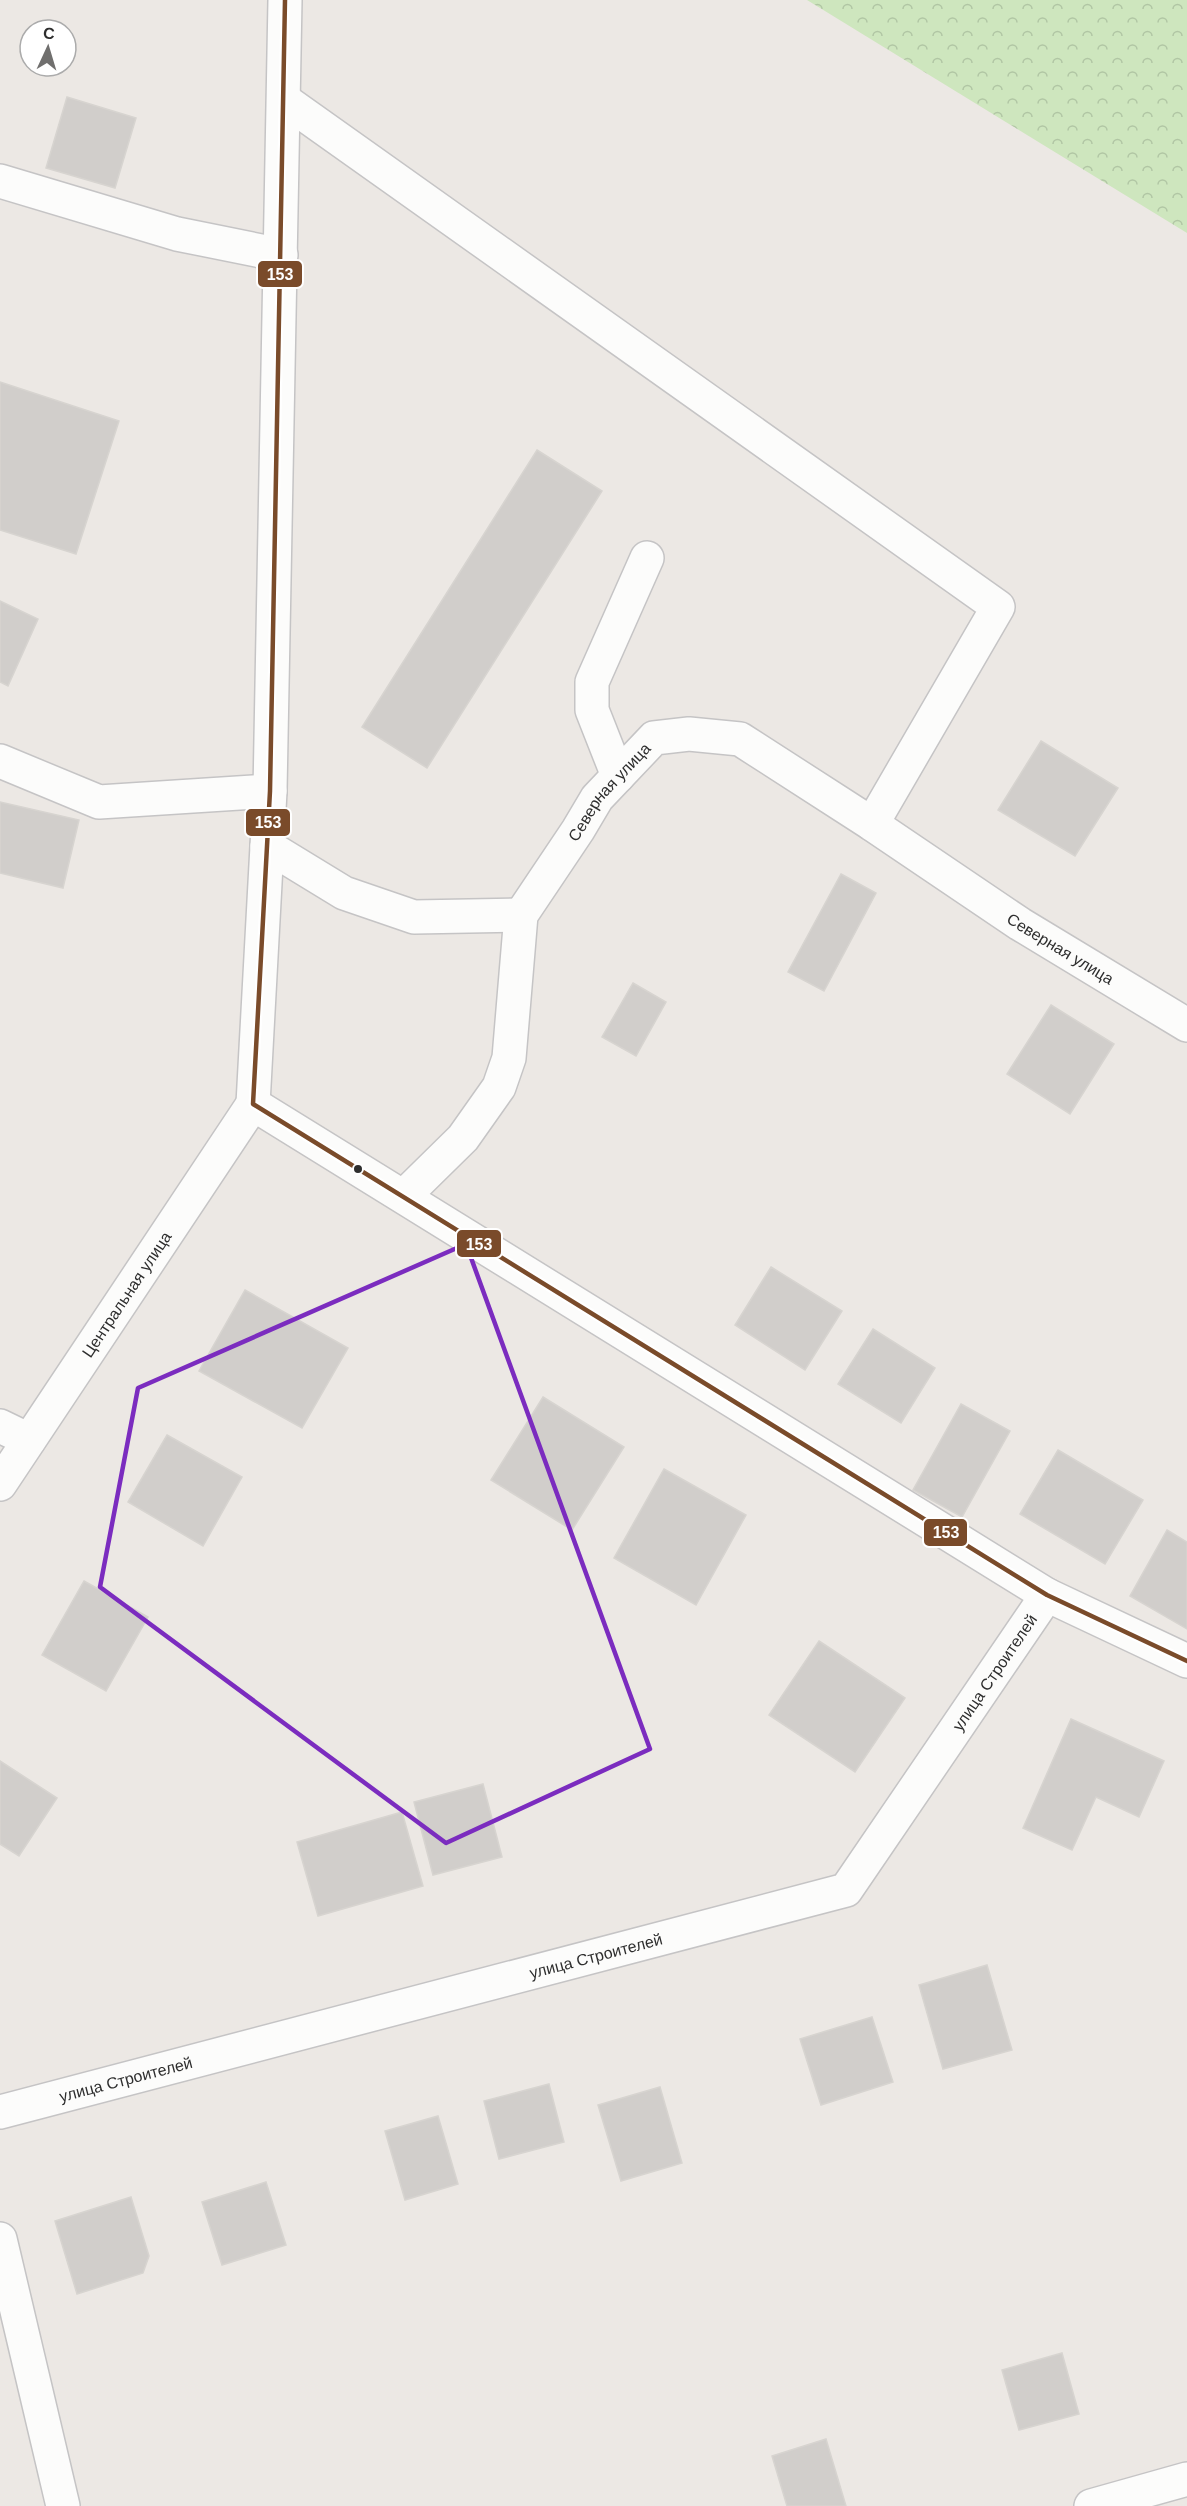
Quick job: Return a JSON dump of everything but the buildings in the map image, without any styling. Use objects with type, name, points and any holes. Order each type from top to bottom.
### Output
[{"type":"street","points":[[285,0],[270,791],[253,1104],[1047,1594],[1187,1661]]},
{"type":"street","points":[[284,100],[998,607],[872,824]]},
{"type":"street","points":[[0,181],[177,234],[281,255]]},
{"type":"street","points":[[618,776],[592,710],[592,682],[647,558]]},
{"type":"street","name":"Северная улица","points":[[404,1196],[463,1138],[499,1087],[509,1058],[520,915],[597,798],[654,738],[689,735],[740,739],[872,824],[1020,924],[1187,1025]]},
{"type":"street","points":[[0,761],[99,802],[270,791]]},
{"type":"street","points":[[267,846],[344,893],[414,916],[520,915]]},
{"type":"street","name":"Центральная улица","points":[[0,1484],[14,1433],[253,1104]]},
{"type":"street","name":"улица Строителей","points":[[0,2112],[846,1890],[1047,1594]]},
{"type":"street","points":[[0,2239],[63,2506]]},
{"type":"street","points":[[1091,2506],[1187,2480]]},
{"type":"highlighted area","points":[[466,1244],[650,1749],[446,1843],[100,1587],[138,1388]]},
{"type":"green space","points":[[807,0],[1187,0],[1187,233]]},
{"type":"transit line","name":"153","points":[[285,0],[270,791],[253,1104],[1047,1595],[1187,1661]]}]
